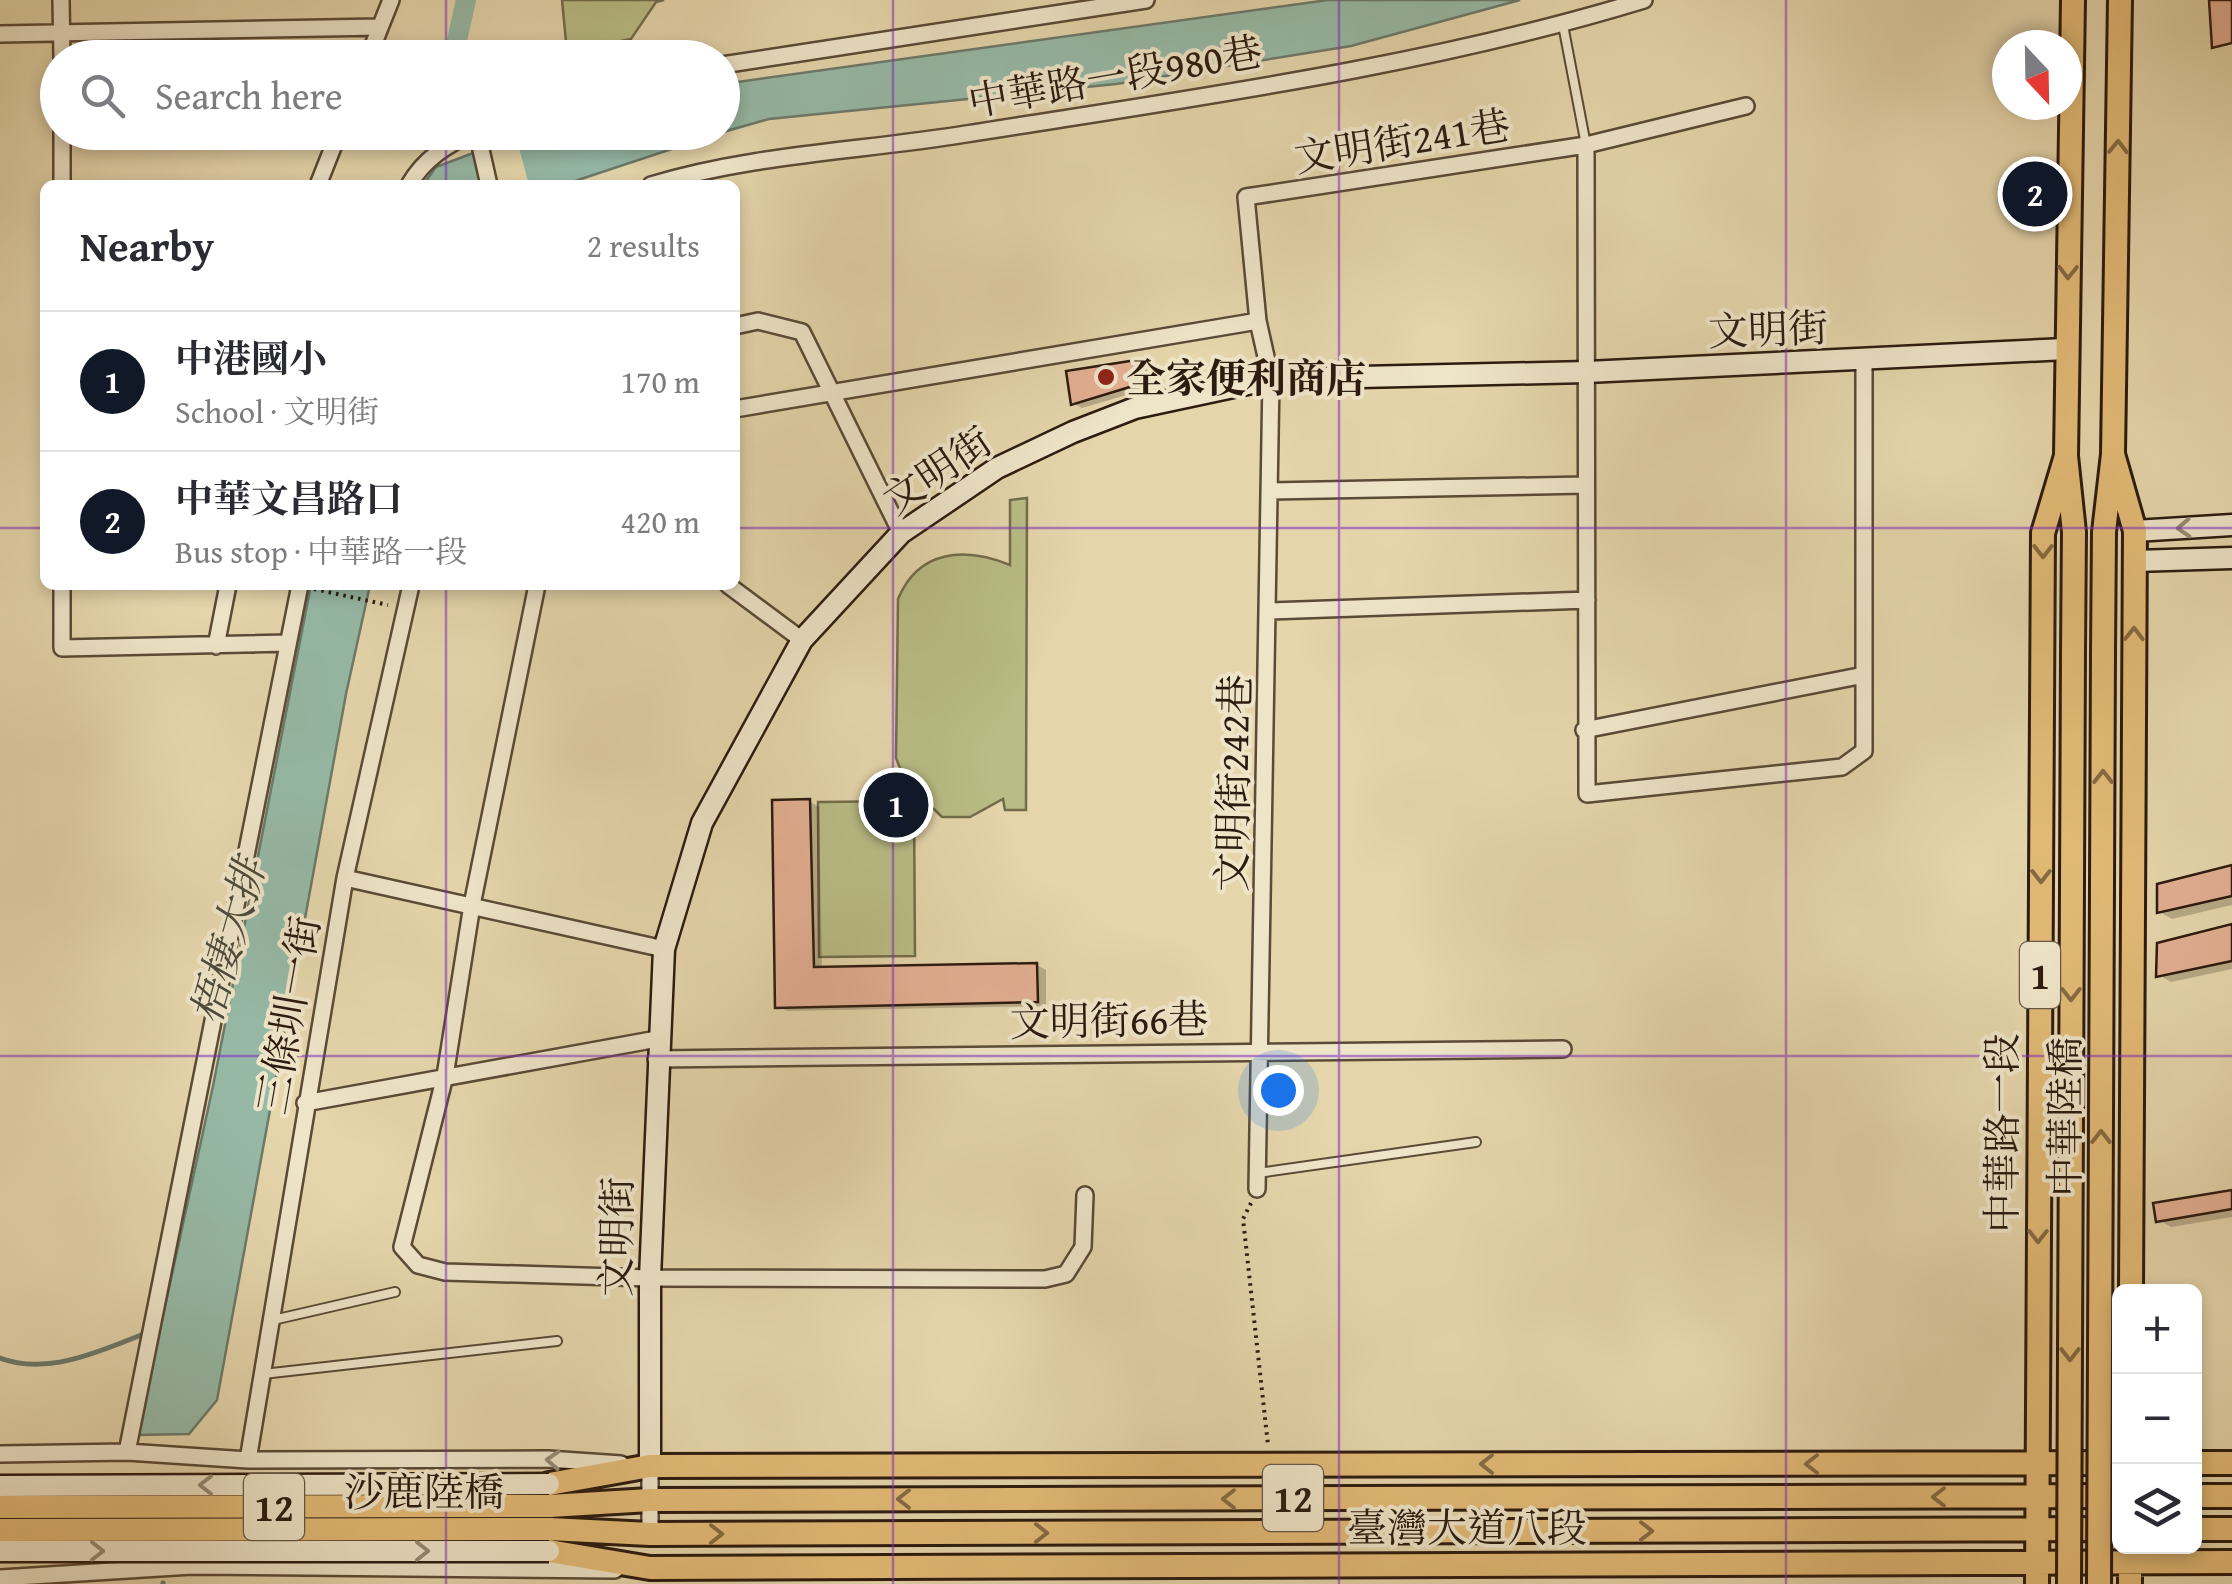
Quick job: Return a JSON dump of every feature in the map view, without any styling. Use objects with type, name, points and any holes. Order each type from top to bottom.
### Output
[{"type":"main road","name":"中華路一段","points":[[2073,0],[2066,350],[2066,456],[2074,532],[2073,651]]},
{"type":"main road","name":"1","points":[[2120,0],[2113,454],[2135,531],[2131,1284]]},
{"type":"main road","name":"中華陸橋","points":[[2099,1584],[2104,532],[2113,454]]},
{"type":"main road","name":"中華路一段","points":[[2037,1513],[2044,533],[2066,456]]},
{"type":"main road","name":"中華陸橋","points":[[2069,1584],[2073,651]]},
{"type":"main road","points":[[2202,1463],[2232,1463]]},
{"type":"main road","name":"臺灣大道八段","points":[[549,1517],[650,1466],[2112,1465]]},
{"type":"main road","name":"臺灣大道八段","points":[[2037,1513],[2112,1470]]},
{"type":"main road","points":[[2202,1496],[2232,1496]]},
{"type":"main road","name":"臺灣大道八段","points":[[549,1517],[650,1534],[2037,1513],[2112,1498]]},
{"type":"main road","name":"臺灣大道八段","points":[[549,1517],[650,1500],[2037,1513],[2112,1527]]},
{"type":"main road","name":"沙鹿陸橋","points":[[0,1507],[549,1517]]},
{"type":"main road","name":"1","points":[[2037,1513],[2037,1573]]},
{"type":"main road","name":"臺灣大道八段","points":[[2037,1513],[2130,1564]]},
{"type":"main road","name":"臺灣大道八段","points":[[549,1517],[650,1568],[1299,1575],[2037,1573],[2130,1564],[2232,1562]]},
{"type":"main road","name":"沙鹿陸橋","points":[[0,1530],[549,1517]]},
{"type":"main road","points":[[2202,1529],[2232,1529]]},
{"type":"street","points":[[61,0],[62,40]]},
{"type":"street","points":[[375,40],[391,0]]},
{"type":"street","points":[[740,62],[1146,0]]},
{"type":"street","name":"中華路一段980巷","points":[[673,180],[732,166],[963,135],[1361,66],[1563,24],[1644,0]]},
{"type":"street","points":[[0,34],[380,27]]},
{"type":"street","name":"文明街241巷","points":[[1272,378],[1258,321],[1246,197],[1586,145],[1746,106]]},
{"type":"street","points":[[1586,145],[1586,794],[1842,767],[1864,751],[1864,360]]},
{"type":"street","points":[[62,150],[62,180]]},
{"type":"street","points":[[320,180],[332,150]]},
{"type":"street","points":[[413,180],[420,167],[443,150]]},
{"type":"street","points":[[480,150],[488,180]]},
{"type":"street","points":[[740,325],[758,321],[802,332],[901,534]]},
{"type":"street","points":[[740,408],[1258,321]]},
{"type":"street","name":"文明街","points":[[650,1534],[650,1278],[664,949],[702,822],[802,640],[901,534],[996,468],[1073,432],[1134,408],[1272,378],[1587,372],[2066,350]]},
{"type":"street","name":"文明街242巷","points":[[1257,1181],[1272,378]]},
{"type":"street","points":[[1270,491],[1585,485]]},
{"type":"street","points":[[2135,531],[2232,525]]},
{"type":"street","points":[[2135,562],[2232,558]]},
{"type":"street","points":[[62,590],[62,648],[288,643]]},
{"type":"street","points":[[216,646],[227,590]]},
{"type":"street","points":[[127,1452],[299,590]]},
{"type":"street","name":"三條圳一街","points":[[248,1460],[344,878],[410,590]]},
{"type":"street","points":[[536,590],[521,646],[472,905],[445,1076],[402,1247],[418,1264],[444,1272],[650,1278],[1045,1279],[1066,1274],[1083,1247],[1085,1194]]},
{"type":"street","points":[[735,590],[802,640]]},
{"type":"street","points":[[1269,611],[1587,600]]},
{"type":"street","points":[[1584,730],[1864,675]]},
{"type":"street","points":[[344,878],[664,949]]},
{"type":"street","name":"文明街66巷","points":[[306,1104],[445,1076],[657,1049],[1562,1049]]},
{"type":"street","points":[[0,1454],[127,1452],[248,1460],[548,1459],[650,1466]]},
{"type":"street","points":[[0,1486],[549,1517]]},
{"type":"street","points":[[0,1551],[549,1517]]},
{"type":"street","points":[[192,1566],[192,1584]]},
{"type":"street","points":[[0,1579],[192,1566],[549,1572],[650,1568]]},
{"type":"lane","points":[[1563,24],[1586,145]]},
{"type":"lane","points":[[1257,1181],[1476,1142]]},
{"type":"lane","points":[[268,1322],[396,1292]]},
{"type":"lane","points":[[262,1375],[557,1341]]},
{"type":"lane","points":[[650,1534],[650,1568]]},
{"type":"path","points":[[319,590],[405,608]]},
{"type":"path","points":[[1257,1181],[1243,1220],[1270,1464]]},
{"type":"green space","points":[[562,0],[664,0],[656,2],[631,39],[566,40]]},
{"type":"green space","points":[[1027,498],[1026,810],[1005,810],[1003,799],[970,817],[942,817],[905,781],[896,758],[898,599],[918,570],[945,556],[976,556],[1010,565],[1010,500]]},
{"type":"green space","points":[[914,801],[915,956],[819,957],[818,802]]},
{"type":"shaded area","points":[[1328,0],[1520,0],[1351,46],[1116,84],[769,119],[740,127],[740,82]]},
{"type":"shaded area","points":[[481,150],[669,150],[578,180],[427,180],[436,167]]},
{"type":"shaded area","points":[[310,590],[369,590],[346,694],[217,1400],[189,1434],[137,1435],[213,1086]]},
{"type":"pier","points":[[475,150],[520,150],[528,180],[484,180]]},
{"type":"building","points":[[2209,0],[2232,0],[2232,43],[2212,48]]},
{"type":"building","name":"全家便利商店","points":[[1143,359],[1146,382],[1071,405],[1066,371]]},
{"type":"building","points":[[810,799],[814,967],[1037,963],[1038,1002],[775,1008],[772,800]]},
{"type":"building","points":[[2232,865],[2232,896],[2157,913],[2157,884]]},
{"type":"building","points":[[2232,924],[2232,961],[2156,977],[2157,943]]},
{"type":"building","points":[[2232,1190],[2232,1209],[2156,1222],[2153,1203]]},
{"type":"waterway","points":[[457,40],[466,0]]},
{"type":"waterway","points":[[0,1358],[18,1363],[55,1363],[92,1354],[146,1333]]},
{"type":"place","name":"中華文昌路口","points":[[2035,194]]},
{"type":"place","name":"全家便利商店","points":[[1106,377]]},
{"type":"place","name":"中港國小","points":[[896,805]]},
{"type":"water label","name":"梧棲大排","points":[[227,941]]}]
